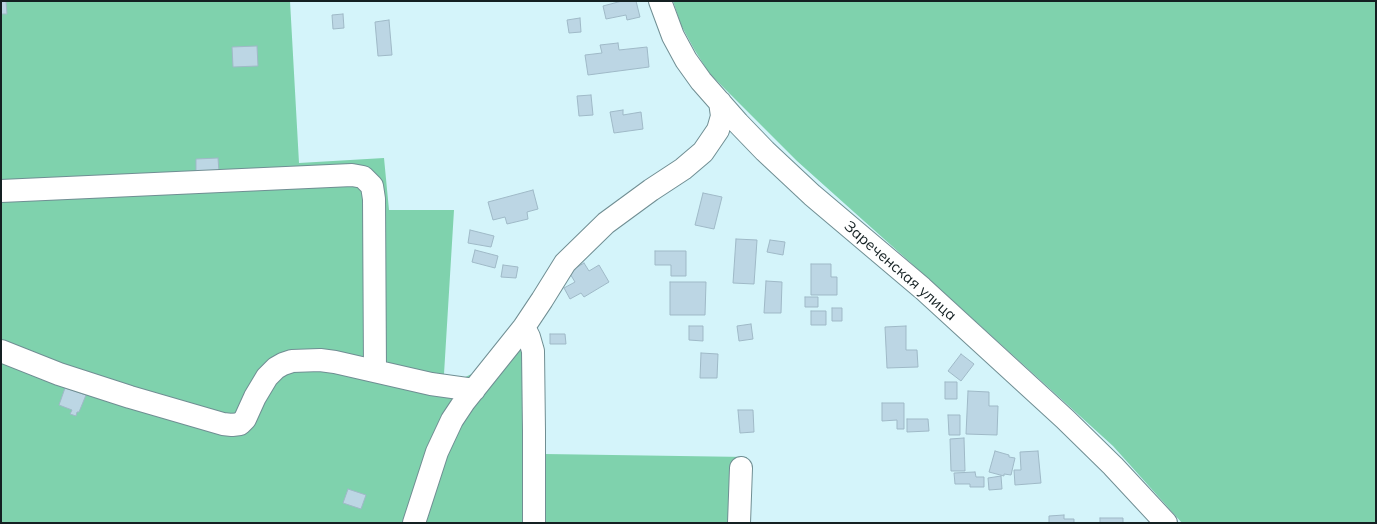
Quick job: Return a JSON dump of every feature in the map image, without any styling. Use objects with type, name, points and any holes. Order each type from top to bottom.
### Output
[{"type":"street","name":"Зареченская улица","points":[[660,1],[673,36],[686,60],[720,102],[765,151],[812,195],[922,288],[1065,418],[1113,466],[1166,523]]},
{"type":"street","points":[[414,523],[437,452],[452,420],[524,327],[565,263],[606,224],[651,190],[683,169],[703,152],[718,130],[722,116],[720,102]]},
{"type":"street","points":[[1,190],[352,175],[363,177],[372,186],[374,199],[375,371]]},
{"type":"street","points":[[524,327],[533,351],[534,523]]},
{"type":"street","points":[[1,351],[59,374],[130,397],[223,424],[232,425],[240,424],[245,419],[261,385],[267,377],[276,368],[292,361],[320,360],[335,362],[431,384],[474,390]]},
{"type":"street","points":[[739,523],[741,468]]},
{"type":"green space","points":[[1,1],[290,1],[299,163],[384,158],[389,210],[454,210],[444,374],[461,379],[478,371],[505,345],[544,345],[545,454],[747,457],[748,523],[1,523]]},
{"type":"green space","points":[[673,1],[1376,1],[1376,523],[1182,523],[1113,446],[797,161],[709,73],[681,25]]},
{"type":"building","points":[[1,1],[6,1],[7,14],[1,14]]},
{"type":"building","points":[[622,1],[636,1],[640,17],[627,20],[626,15],[606,19],[603,6]]},
{"type":"building","points":[[343,14],[344,28],[333,29],[332,15]]},
{"type":"building","points":[[580,18],[581,32],[569,33],[567,20]]},
{"type":"building","points":[[389,20],[392,55],[378,56],[375,22]]},
{"type":"building","points":[[618,43],[619,50],[647,47],[649,67],[588,75],[585,55],[602,53],[600,45]]},
{"type":"building","points":[[257,46],[258,66],[233,67],[232,47]]},
{"type":"building","points":[[591,95],[593,115],[579,116],[577,96]]},
{"type":"building","points":[[623,110],[623,115],[641,112],[643,129],[614,133],[610,112]]},
{"type":"building","points":[[218,158],[219,172],[196,173],[196,159]]},
{"type":"building","points":[[533,190],[538,209],[527,212],[528,219],[507,224],[505,217],[493,220],[488,202]]},
{"type":"building","points":[[703,193],[722,197],[714,229],[695,225]]},
{"type":"building","points":[[470,230],[494,236],[491,247],[468,243]]},
{"type":"building","points":[[736,239],[757,240],[754,284],[733,283]]},
{"type":"building","points":[[770,240],[785,242],[783,255],[767,252]]},
{"type":"building","points":[[475,250],[498,256],[495,268],[472,262]]},
{"type":"building","points":[[655,251],[686,251],[686,276],[671,276],[671,265],[655,265]]},
{"type":"building","points":[[584,263],[589,271],[599,265],[609,282],[584,297],[581,293],[570,299],[564,288],[575,282],[569,272]]},
{"type":"building","points":[[811,264],[831,264],[831,277],[837,277],[837,295],[811,295]]},
{"type":"building","points":[[503,265],[518,267],[516,278],[501,277]]},
{"type":"building","points":[[766,281],[782,282],[781,313],[764,313]]},
{"type":"building","points":[[670,282],[706,282],[705,315],[670,315]]},
{"type":"building","points":[[805,297],[818,297],[818,307],[805,307]]},
{"type":"building","points":[[832,308],[842,308],[842,321],[832,321]]},
{"type":"building","points":[[811,311],[826,311],[826,325],[811,325]]},
{"type":"building","points":[[751,324],[753,339],[739,341],[737,326]]},
{"type":"building","points":[[689,326],[703,326],[703,341],[689,340]]},
{"type":"building","points":[[906,326],[906,350],[917,350],[918,367],[887,368],[885,327]]},
{"type":"building","points":[[550,334],[565,334],[566,344],[550,344]]},
{"type":"building","points":[[701,353],[718,354],[717,378],[700,378]]},
{"type":"building","points":[[961,354],[974,364],[961,381],[948,371]]},
{"type":"building","points":[[945,382],[957,382],[957,399],[945,399]]},
{"type":"building","points":[[65,388],[86,395],[76,416],[70,414],[72,410],[59,405]]},
{"type":"building","points":[[968,391],[989,392],[989,406],[998,406],[997,435],[966,434]]},
{"type":"building","points":[[882,403],[904,403],[904,429],[897,429],[897,420],[882,421]]},
{"type":"building","points":[[738,410],[753,410],[754,432],[740,433]]},
{"type":"building","points":[[948,415],[960,415],[960,435],[949,435]]},
{"type":"building","points":[[907,419],[928,419],[929,431],[907,432]]},
{"type":"building","points":[[964,438],[965,471],[951,471],[950,439]]},
{"type":"building","points":[[995,451],[1015,458],[1011,475],[1004,474],[1004,476],[989,472]]},
{"type":"building","points":[[1038,451],[1041,483],[1015,485],[1014,470],[1021,470],[1020,452]]},
{"type":"building","points":[[975,472],[976,477],[984,477],[984,487],[970,487],[970,484],[955,484],[954,473]]},
{"type":"building","points":[[1001,476],[1002,489],[989,490],[988,478]]},
{"type":"building","points":[[348,489],[366,495],[361,509],[343,503]]},
{"type":"building","points":[[1064,515],[1064,519],[1074,519],[1074,523],[1049,523],[1049,516]]},
{"type":"building","points":[[1100,518],[1123,518],[1123,523],[1100,523]]}]
